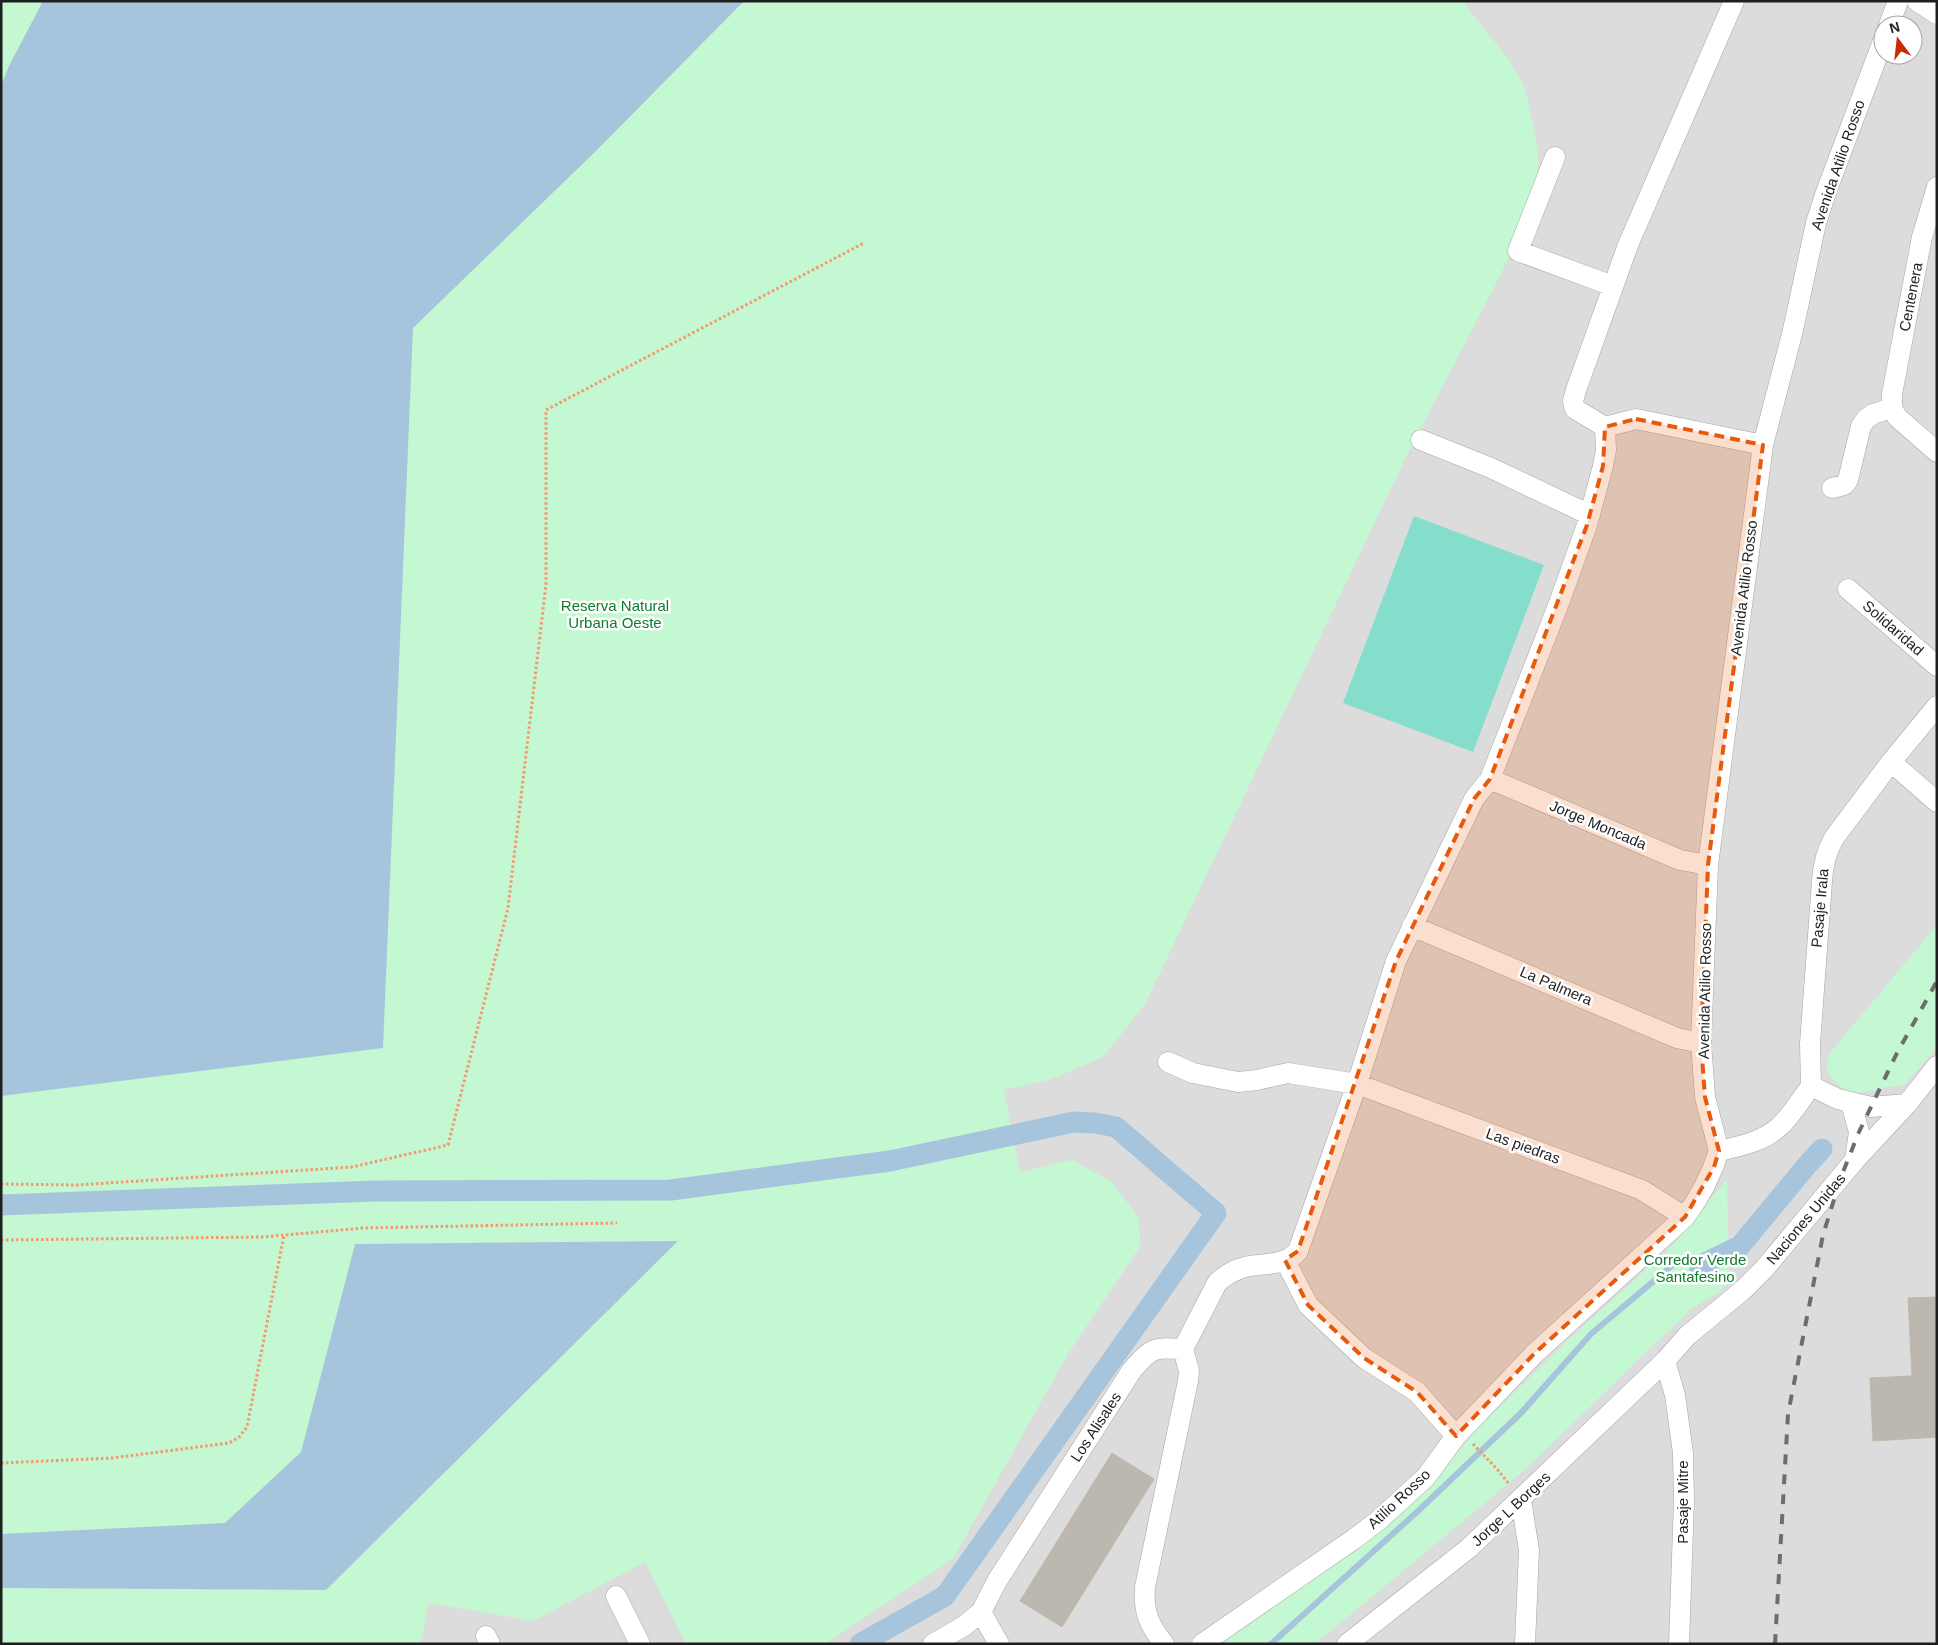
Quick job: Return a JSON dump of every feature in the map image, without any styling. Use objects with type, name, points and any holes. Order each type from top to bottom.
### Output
[{"type":"street","points":[[1734,1],[1628,245],[1573,401],[1575,409],[1605,428],[1636,419],[1763,445]]},
{"type":"street","points":[[1893,15],[1898,1]]},
{"type":"street","points":[[1917,1],[1937,14]]},
{"type":"street","name":"Avenida Atilio Rosso","points":[[1719,1151],[1706,1097],[1701,1043],[1708,866],[1763,445],[1794,330],[1816,223],[1824,195],[1874,65]]},
{"type":"street","points":[[1555,157],[1518,251],[1613,286]]},
{"type":"street","name":"Centenera","points":[[1892,408],[1892,394],[1922,237],[1937,187]]},
{"type":"street","points":[[1832,488],[1844,486],[1848,480],[1861,426],[1873,414],[1892,408],[1897,416],[1937,452]]},
{"type":"street","points":[[1164,1644],[1149,1621],[1144,1603],[1144,1595],[1188,1381],[1189,1371],[1184,1349],[1217,1283],[1226,1274],[1244,1267],[1285,1260],[1294,1256],[1298,1251],[1357,1084],[1396,961],[1474,799],[1490,779],[1558,603],[1590,515],[1606,450],[1605,428]]},
{"type":"street","points":[[1421,440],[1491,468],[1590,515]]},
{"type":"street","name":"Solidaridad","points":[[1848,589],[1937,666]]},
{"type":"street","name":"Pasaje Irala","points":[[1811,1086],[1810,1044],[1824,862],[1834,838],[1937,706]]},
{"type":"street","points":[[1892,762],[1937,802]]},
{"type":"street","name":"Jorge Moncada","points":[[1490,779],[1680,860],[1708,866]]},
{"type":"street","name":"La Palmera","points":[[1412,926],[1677,1038],[1701,1043]]},
{"type":"street","name":"Las piedras","points":[[1168,1062],[1193,1073],[1238,1082],[1288,1074],[1303,1074],[1357,1084],[1642,1190],[1685,1217]]},
{"type":"street","name":"Naciones Unidas","points":[[1665,1362],[1687,1336],[1748,1285],[1855,1160],[1907,1104],[1937,1066]]},
{"type":"street","points":[[1719,1151],[1748,1145],[1768,1136],[1780,1126],[1811,1086],[1851,1103],[1871,1108],[1907,1104]]},
{"type":"street","points":[[1851,1103],[1859,1132],[1855,1160]]},
{"type":"street","name":"Atilio Rosso","points":[[1202,1644],[1379,1520],[1465,1440],[1535,1353],[1685,1217],[1700,1197],[1719,1151]]},
{"type":"street","points":[[1285,1260],[1308,1305],[1364,1358],[1417,1392],[1465,1440]]},
{"type":"street","name":"Los Alisales","points":[[933,1644],[964,1626],[981,1612],[997,1581],[1132,1370],[1153,1349],[1184,1349]]},
{"type":"street","name":"Jorge L Borges","points":[[1347,1644],[1469,1548],[1665,1362]]},
{"type":"street","name":"Pasaje Mitre","points":[[1665,1362],[1675,1394],[1683,1453],[1684,1500],[1679,1644]]},
{"type":"street","points":[[1521,1500],[1529,1550],[1525,1644]]},
{"type":"street","points":[[616,1596],[640,1644]]},
{"type":"street","points":[[981,1612],[999,1644]]},
{"type":"path","points":[[1,1184],[77,1185],[352,1166],[448,1146],[508,908],[546,584],[546,410],[864,243]]},
{"type":"path","points":[[1,1240],[284,1235],[364,1228],[617,1223]]},
{"type":"path","points":[[1,1463],[112,1458],[229,1443],[239,1437],[246,1427],[284,1235]]},
{"type":"path","points":[[1465,1440],[1497,1469]]},
{"type":"highlighted area","points":[[1636,419],[1763,445],[1708,865],[1701,1043],[1705,1097],[1719,1151],[1714,1167],[1685,1217],[1535,1353],[1456,1436],[1417,1392],[1364,1358],[1308,1305],[1285,1260],[1298,1251],[1396,961],[1474,799],[1490,779],[1587,525],[1603,466],[1605,427]]},
{"type":"shaded area","name":"Reserva Natural Urbana Oeste","points":[[1,1],[1937,1],[1937,1644],[1,1644]]},
{"type":"shaded area","points":[[43,1],[744,1],[596,151],[413,328],[383,1048],[1,1096],[1,86],[9,66]]},
{"type":"shaded area","points":[[1414,516],[1544,565],[1473,752],[1343,703]]},
{"type":"shaded area","points":[[678,1241],[326,1590],[1,1588],[1,1534],[225,1523],[301,1452],[355,1244]]},
{"type":"green space","name":"Reserva Natural Urbana Oeste","points":[[1,1],[1464,1],[1510,61],[1525,88],[1538,149],[1537,184],[1524,222],[1502,272],[1406,457],[1145,1004],[1103,1057],[1052,1079],[1004,1090],[1020,1172],[1072,1160],[1112,1182],[1138,1217],[1141,1245],[1068,1354],[953,1559],[825,1644],[686,1644],[645,1562],[533,1621],[428,1603],[421,1644],[1,1644]]},
{"type":"green space","points":[[1937,925],[1937,1047],[1905,1084],[1853,1094],[1831,1078],[1827,1068],[1830,1053]]},
{"type":"green space","name":"Corredor Verde Santafesino","points":[[1727,1179],[1729,1282],[1717,1294],[1693,1307],[1527,1468],[1315,1644],[1212,1644],[1426,1488],[1481,1425],[1568,1340],[1672,1246]]},
{"type":"building","points":[[1937,1297],[1937,1437],[1873,1441],[1870,1378],[1912,1376],[1908,1298]]},
{"type":"building","points":[[1112,1453],[1154,1479],[1062,1627],[1020,1601]]},
{"type":"waterway","points":[[1,1205],[375,1191],[671,1190],[890,1161],[1074,1122],[1116,1127],[1216,1213],[945,1596],[860,1644]]},
{"type":"waterway","points":[[1699,1266],[1740,1246],[1822,1149]]},
{"type":"waterway","points":[[1271,1644],[1417,1512],[1521,1413],[1591,1334],[1675,1263]]},
{"type":"railway","points":[[1775,1644],[1788,1414],[1823,1235],[1841,1177],[1859,1132],[1897,1053],[1937,981]]}]
